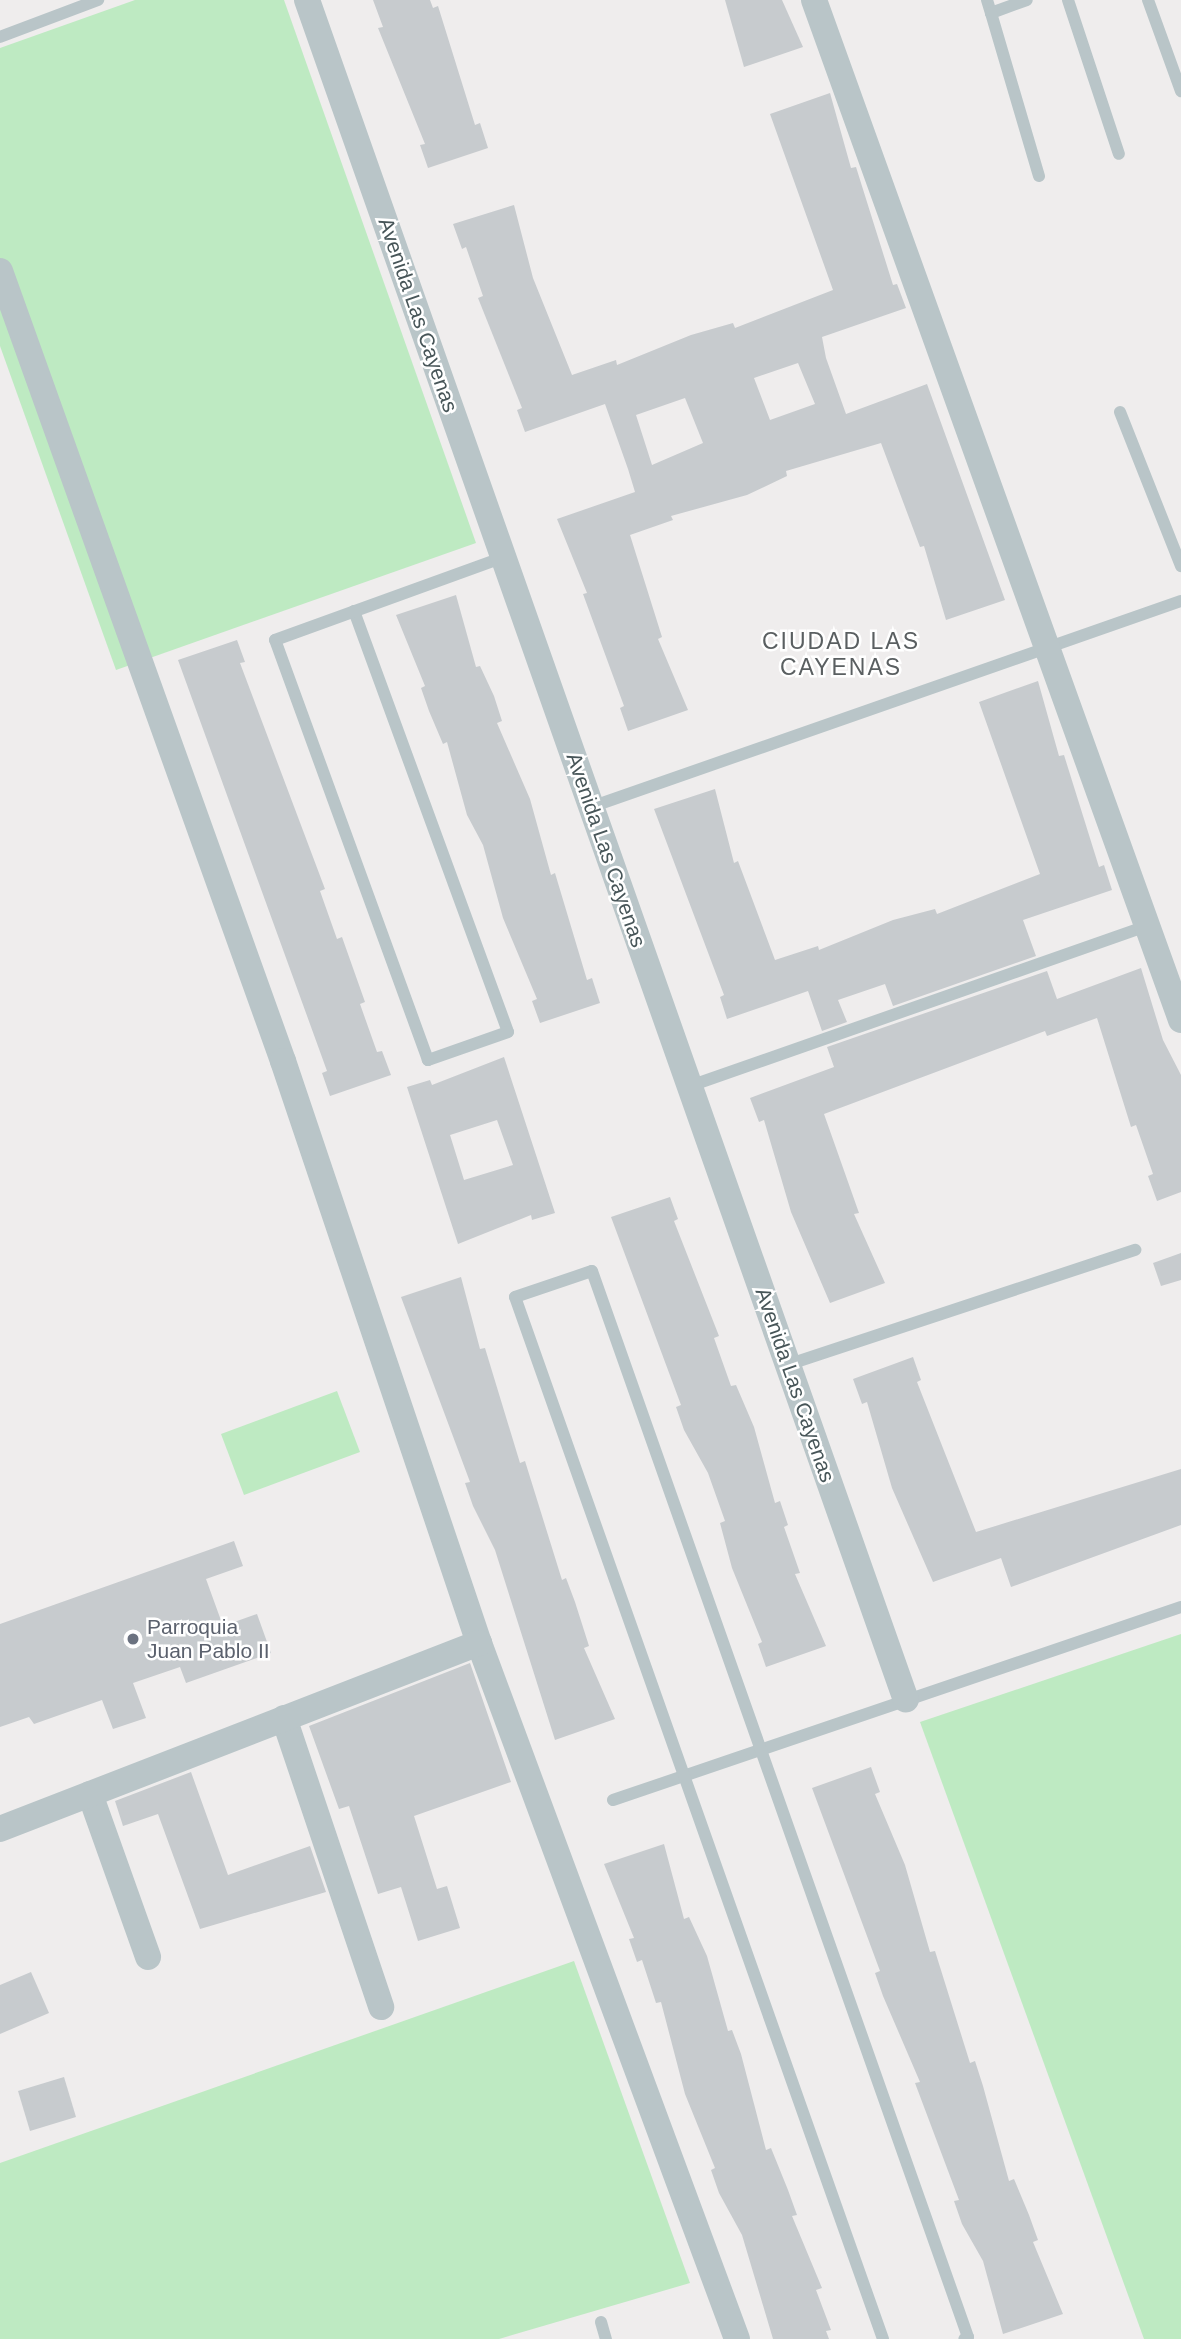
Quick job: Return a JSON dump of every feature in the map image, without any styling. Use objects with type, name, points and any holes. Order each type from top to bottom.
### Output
[{"type":"street","name":"Avenida Las Cayenas","points":[[307,0],[906,1700]]},
{"type":"street","points":[[814,0],[1051,647],[1181,1020]]},
{"type":"street","points":[[0,271],[283,1061],[479,1643],[737,2339]]},
{"type":"street","points":[[0,1829],[479,1643]]},
{"type":"street","points":[[284,1718],[381,2007]]},
{"type":"street","points":[[90,1794],[148,1957]]},
{"type":"lane","points":[[0,37],[98,0]]},
{"type":"lane","points":[[1027,0],[989,6],[1039,176]]},
{"type":"lane","points":[[1068,0],[1118,154]]},
{"type":"lane","points":[[1148,0],[1181,91]]},
{"type":"lane","points":[[1120,412],[1181,566]]},
{"type":"lane","points":[[354,611],[508,1032],[428,1060],[275,640],[354,611],[503,557]]},
{"type":"lane","points":[[591,807],[1181,601]]},
{"type":"lane","points":[[690,1086],[1148,926]]},
{"type":"lane","points":[[788,1365],[1135,1250]]},
{"type":"lane","points":[[883,2339],[516,1297],[592,1271],[968,2337],[964,2339]]},
{"type":"lane","points":[[613,1800],[1181,1607]]},
{"type":"lane","points":[[601,2322],[606,2339]]},
{"type":"green space","points":[[135,0],[284,0],[476,543],[116,670],[0,346],[0,48]]},
{"type":"green space","points":[[337,1391],[360,1452],[244,1495],[221,1434]]},
{"type":"green space","points":[[1181,1634],[1181,2339],[1144,2339],[920,1722]]},
{"type":"green space","points":[[574,1961],[690,2283],[499,2339],[0,2339],[0,2163]]},
{"type":"building","points":[[373,0],[430,0],[433,8],[438,6],[475,125],[480,123],[488,148],[428,168],[420,145],[425,144],[378,28],[383,27]]},
{"type":"building","points":[[725,0],[782,0],[803,47],[744,67]]},
{"type":"building","points":[[830,93],[851,168],[856,167],[893,285],[897,284],[906,308],[822,337],[826,358],[846,414],[927,384],[1005,600],[946,620],[924,546],[920,547],[881,443],[786,471],[787,476],[747,495],[671,516],[673,520],[630,535],[662,637],[658,639],[688,710],[628,731],[620,708],[624,706],[583,594],[587,593],[557,519],[635,492],[628,469],[605,404],[525,432],[517,410],[522,408],[478,298],[483,296],[466,247],[462,249],[453,224],[514,205],[533,278],[572,375],[616,360],[617,365],[691,335],[733,323],[735,328],[833,290],[770,114]],"holes":[[[798,363],[815,404],[770,420],[754,378]],[[685,398],[703,443],[652,465],[636,415]]]},
{"type":"building","points":[[456,595],[476,667],[480,666],[494,696],[502,721],[497,723],[530,799],[551,875],[555,873],[587,980],[592,978],[600,1003],[540,1023],[532,1001],[537,999],[503,918],[483,845],[467,815],[447,742],[443,744],[429,711],[421,688],[425,686],[396,615]]},
{"type":"building","points":[[237,640],[245,662],[240,663],[325,889],[320,891],[337,939],[342,937],[365,1002],[360,1004],[377,1052],[382,1051],[391,1075],[330,1096],[322,1073],[327,1071],[178,660]]},
{"type":"building","points":[[1038,681],[1059,756],[1064,755],[1099,867],[1104,865],[1112,890],[1023,920],[1036,956],[893,1006],[885,984],[838,1000],[847,1022],[822,1031],[808,991],[727,1019],[720,997],[724,995],[654,809],[715,789],[734,863],[738,861],[775,960],[818,946],[819,950],[893,920],[935,909],[937,914],[1040,874],[979,702]]},
{"type":"building","points":[[1141,968],[1163,1040],[1181,1075],[1181,1192],[1157,1201],[1148,1176],[1153,1174],[1136,1125],[1131,1127],[1097,1018],[1047,1036],[1045,1031],[824,1114],[859,1213],[854,1214],[885,1283],[830,1303],[791,1212],[764,1120],[759,1122],[750,1098],[834,1067],[827,1047],[1047,971],[1057,999]]},
{"type":"building","points":[[504,1057],[555,1213],[532,1220],[531,1215],[458,1244],[407,1087],[430,1080],[432,1085]],"holes":[[[497,1120],[513,1165],[464,1180],[450,1135]]]},
{"type":"building","points":[[670,1197],[678,1219],[674,1221],[719,1336],[714,1338],[731,1386],[736,1385],[754,1427],[775,1503],[780,1501],[788,1525],[784,1527],[800,1573],[795,1574],[826,1646],[766,1667],[758,1644],[762,1642],[732,1568],[720,1523],[725,1521],[708,1473],[684,1430],[676,1407],[681,1405],[611,1217]]},
{"type":"building","points":[[1181,1253],[1181,1280],[1161,1286],[1153,1263]]},
{"type":"building","points":[[461,1277],[480,1349],[485,1348],[520,1463],[525,1461],[562,1580],[566,1578],[575,1602],[589,1646],[584,1648],[615,1719],[555,1740],[495,1550],[473,1506],[465,1483],[470,1482],[401,1297]]},
{"type":"building","points":[[913,1357],[921,1380],[917,1382],[976,1532],[1181,1469],[1181,1525],[1011,1587],[1001,1558],[933,1582],[892,1488],[867,1402],[862,1404],[853,1379]]},
{"type":"building","name":"Parroquia Juan Pablo II","points":[[234,1541],[243,1566],[206,1579],[223,1626],[257,1614],[271,1653],[186,1683],[180,1667],[133,1683],[146,1718],[113,1729],[102,1700],[34,1724],[29,1717],[0,1727],[0,1624]]},
{"type":"building","points":[[470,1663],[511,1782],[414,1816],[437,1889],[447,1886],[460,1928],[418,1941],[401,1887],[378,1894],[349,1806],[339,1809],[309,1726]]},
{"type":"building","points":[[871,1767],[880,1792],[875,1794],[905,1865],[930,1952],[935,1951],[970,2063],[975,2061],[1009,2181],[1014,2179],[1029,2215],[1038,2240],[1033,2242],[1063,2314],[1003,2334],[983,2261],[962,2224],[954,2201],[959,2200],[915,2083],[920,2082],[883,1996],[875,1973],[880,1971],[812,1788]]},
{"type":"building","points":[[191,1772],[228,1875],[310,1846],[326,1892],[200,1929],[158,1814],[123,1826],[115,1801]]},
{"type":"building","points":[[664,1844],[684,1919],[689,1917],[707,1956],[728,2031],[732,2030],[741,2054],[766,2150],[771,2148],[797,2215],[792,2216],[822,2288],[816,2290],[831,2330],[826,2331],[829,2339],[773,2339],[742,2235],[719,2193],[711,2170],[715,2168],[685,2094],[661,2002],[656,2003],[642,1960],[637,1962],[629,1939],[634,1938],[604,1864]]},
{"type":"building","points":[[31,1972],[49,2013],[0,2034],[0,1985]]},
{"type":"building","points":[[64,2077],[76,2117],[30,2131],[18,2091]]},
{"type":"place","name":"Parroquia Juan Pablo II","points":[[133,1639]]},
{"type":"district","name":"CIUDAD LAS CAYENAS","points":[[841,654]]}]
